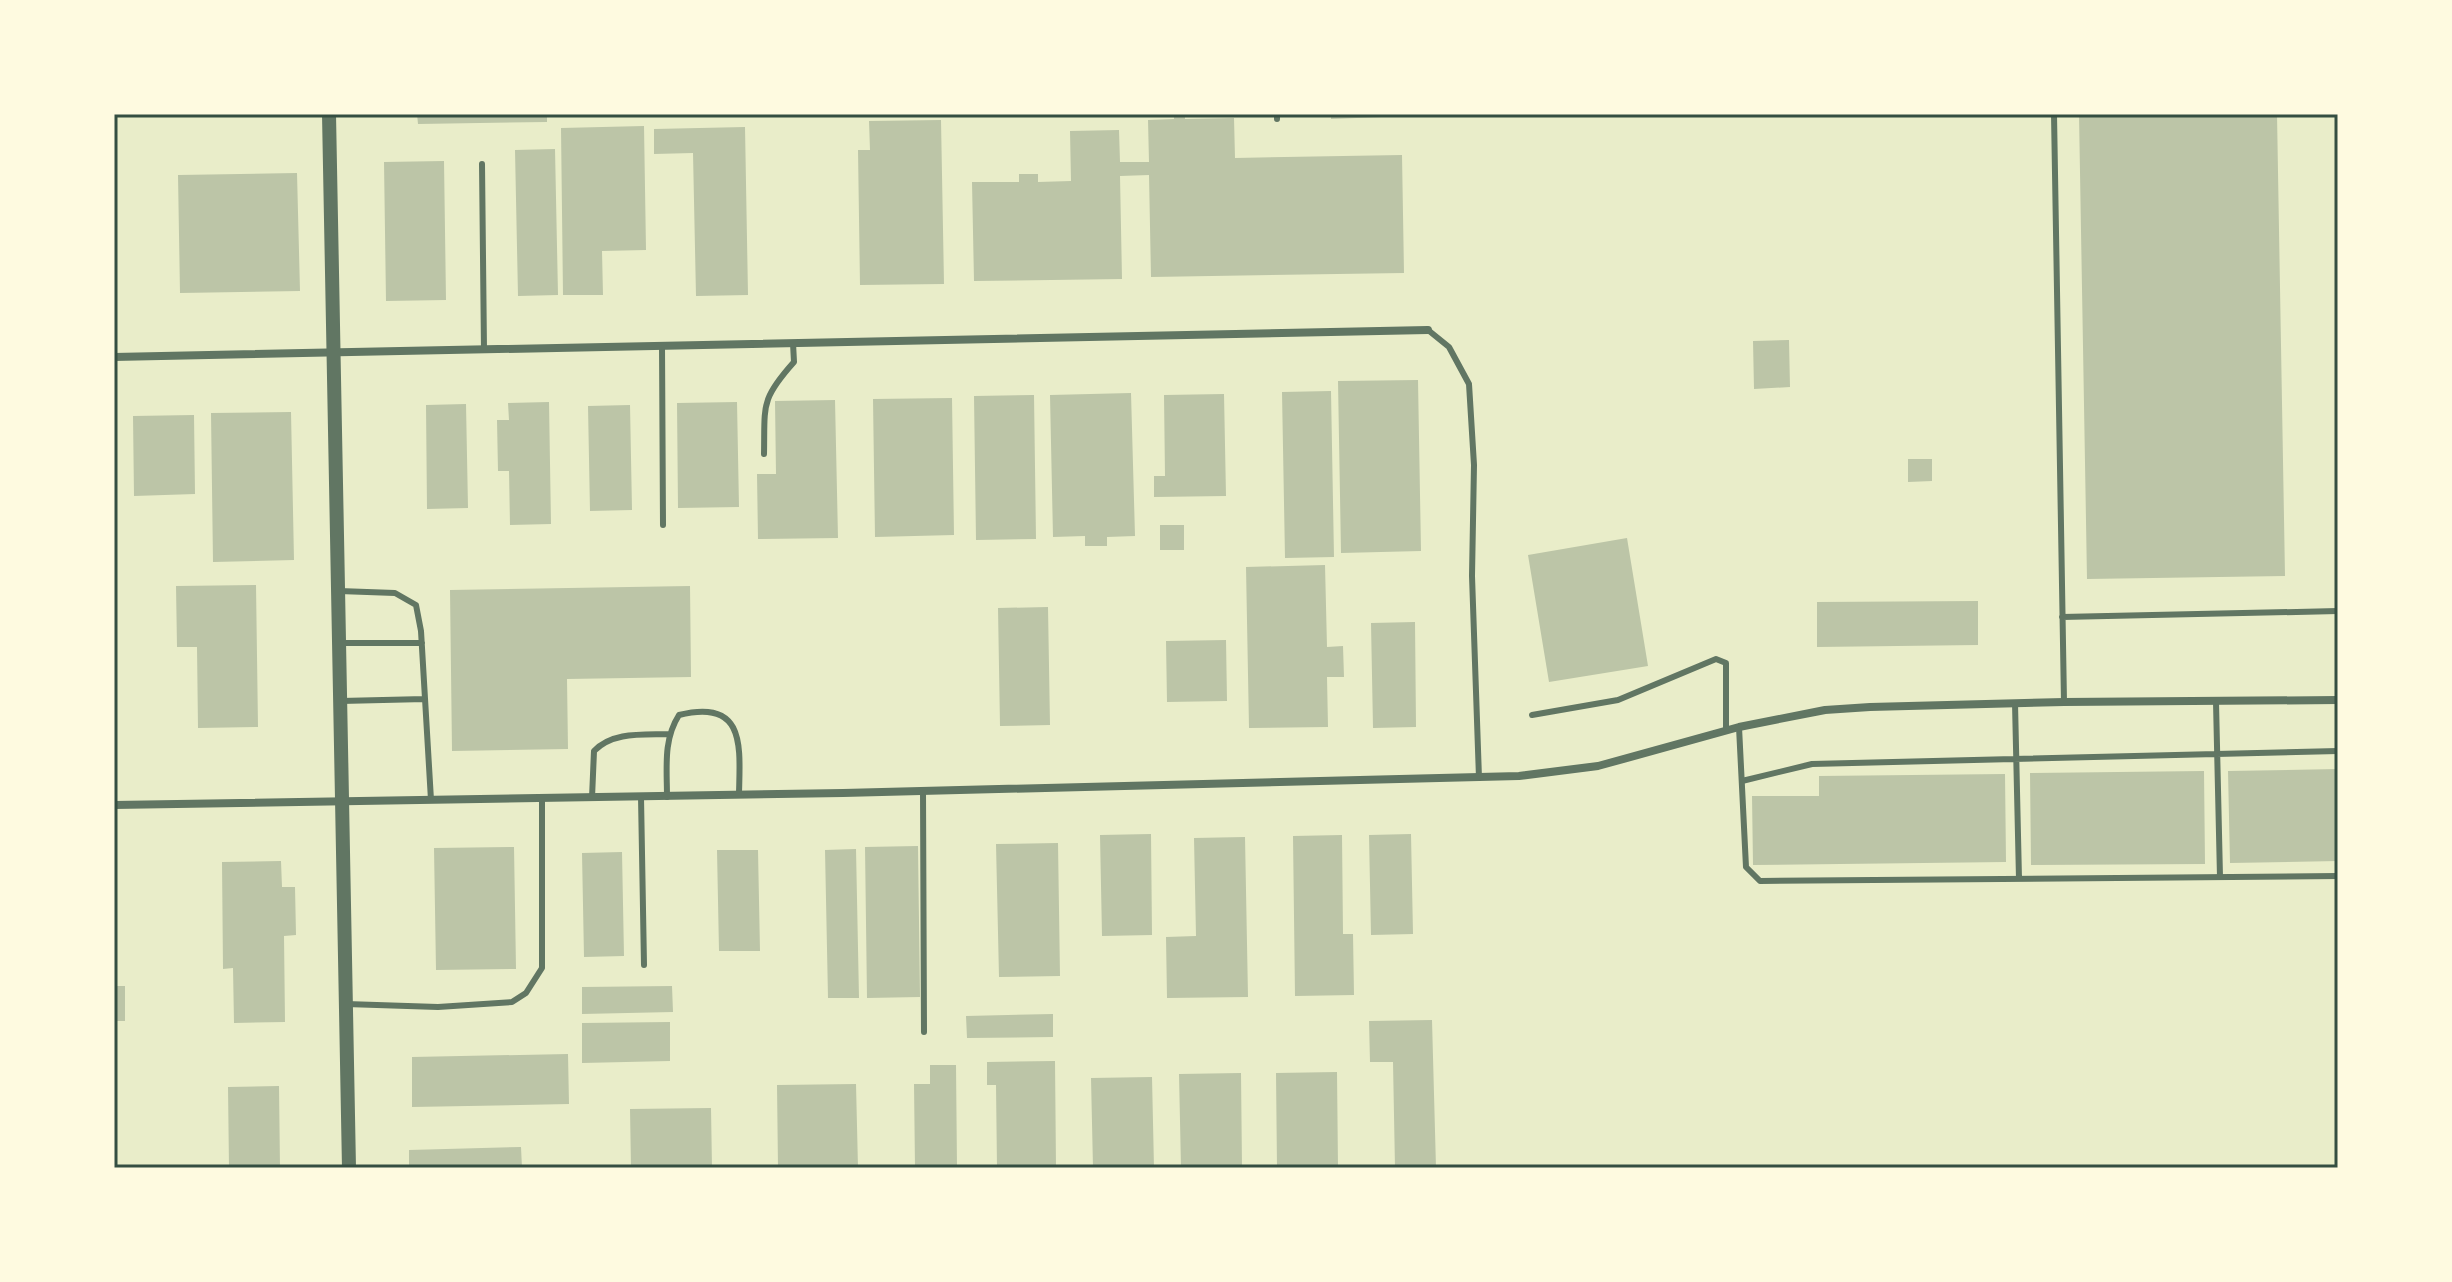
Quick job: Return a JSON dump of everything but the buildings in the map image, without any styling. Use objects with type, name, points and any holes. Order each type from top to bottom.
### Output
[{"type":"street","points":[[329,114],[349,1168]]},
{"type":"street","points":[[114,357],[1428,330]]},
{"type":"street","points":[[114,805],[667,797],[1479,778],[1545,774],[1598,766],[1726,730],[1825,710],[2064,702],[2338,700]]},
{"type":"lane","points":[[2054,114],[2064,702]]},
{"type":"lane","points":[[482,164],[484,350]]},
{"type":"lane","points":[[1428,330],[1449,347],[1469,384],[1474,465],[1472,576],[1479,778]]},
{"type":"lane","points":[[764,454],[765,402],[773,386],[794,362],[793,343]]},
{"type":"lane","points":[[662,346],[663,525]]},
{"type":"lane","points":[[339,591],[395,593],[416,605],[422,643],[431,800]]},
{"type":"lane","points":[[2062,617],[2338,611]]},
{"type":"lane","points":[[339,643],[422,643]]},
{"type":"lane","points":[[1532,715],[1618,700],[1716,659],[1726,663],[1726,730]]},
{"type":"lane","points":[[341,701],[425,699]]},
{"type":"lane","points":[[2216,702],[2220,877]]},
{"type":"lane","points":[[2015,703],[2019,879]]},
{"type":"lane","points":[[667,797],[666,747],[670,734],[679,715],[699,710],[728,720],[740,740],[739,794]]},
{"type":"lane","points":[[1739,727],[1746,867],[1760,881],[2338,876]]},
{"type":"lane","points":[[592,798],[594,751],[603,742],[628,735],[670,734]]},
{"type":"lane","points":[[1742,781],[1812,764],[2338,751]]},
{"type":"lane","points":[[923,791],[924,1032]]},
{"type":"lane","points":[[641,797],[644,965]]},
{"type":"lane","points":[[346,1004],[438,1007],[512,1002],[526,993],[542,968],[542,798]]}]
